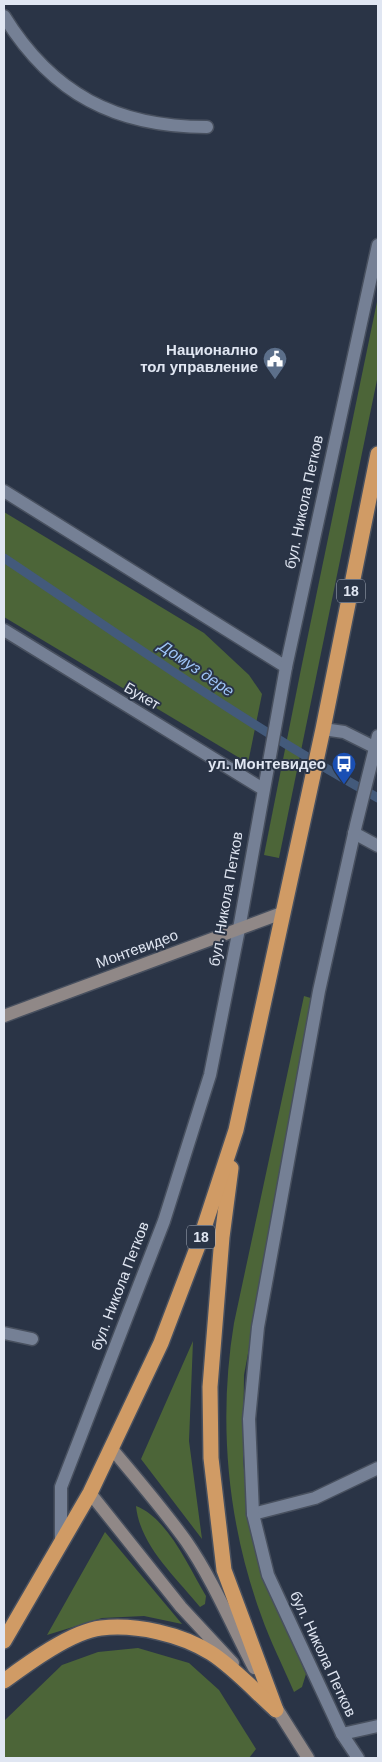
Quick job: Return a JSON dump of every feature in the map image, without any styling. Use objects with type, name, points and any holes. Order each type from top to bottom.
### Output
[{"type":"highway","name":"18","points":[[4,1641],[90,1493],[161,1343],[199,1243],[236,1130],[323,728],[378,454]]},
{"type":"highway","points":[[236,1130],[222,1238],[210,1387],[211,1458],[224,1570],[276,1710]]},
{"type":"highway","points":[[4,1681],[62,1642],[100,1628],[134,1629],[176,1636],[212,1653],[276,1710]]},
{"type":"street","points":[[4,16],[36,59],[61,84],[83,100],[141,121],[179,127],[207,127]]},
{"type":"street","name":"бул. Никола Петков","points":[[61,1545],[61,1487],[164,1221],[210,1075],[239,929],[286,667],[378,245]]},
{"type":"street","points":[[4,491],[286,667]]},
{"type":"street","name":"Букет","points":[[4,630],[263,789]]},
{"type":"street","points":[[323,728],[344,732],[376,747]]},
{"type":"street","name":"бул. Никола Петков","points":[[358,1758],[342,1734],[268,1575],[253,1514],[249,1419],[258,1327],[320,991],[355,829],[376,747]]},
{"type":"street","points":[[355,829],[378,846]]},
{"type":"street","name":"Монтевидео","points":[[4,1016],[282,913]]},
{"type":"street","points":[[4,1333],[32,1339]]},
{"type":"street","points":[[112,1449],[142,1484],[186,1542],[203,1569],[276,1710],[308,1758]]},
{"type":"street","points":[[253,1514],[314,1498],[378,1468]]},
{"type":"street","points":[[90,1493],[181,1607],[276,1710]]},
{"type":"street","points":[[342,1734],[378,1726]]},
{"type":"green space","points":[[378,297],[378,375],[279,858],[264,855]]},
{"type":"green space","points":[[4,512],[204,633],[249,675],[262,694],[248,763],[4,617]]},
{"type":"green space","points":[[304,996],[314,999],[244,1375],[243,1460],[251,1534],[267,1584],[306,1674],[302,1687],[294,1692],[261,1615],[249,1580],[240,1544],[229,1470],[227,1396],[234,1323]]},
{"type":"green space","points":[[193,1341],[189,1441],[202,1539],[141,1459]]},
{"type":"green space","points":[[136,1506],[147,1512],[168,1532],[206,1596],[205,1604],[200,1607],[160,1560],[144,1534]]},
{"type":"green space","points":[[105,1532],[182,1624],[144,1616],[102,1618],[47,1635]]},
{"type":"green space","points":[[138,1648],[189,1663],[219,1690],[256,1749],[249,1758],[4,1758],[4,1721],[62,1665],[98,1652]]},
{"type":"waterway","name":"Домуз дере","points":[[4,558],[235,712],[378,798]]},
{"type":"place","name":"Национално тол управление","points":[[275,380]]},
{"type":"place","name":"ул. Монтевидео","points":[[344,785]]}]
